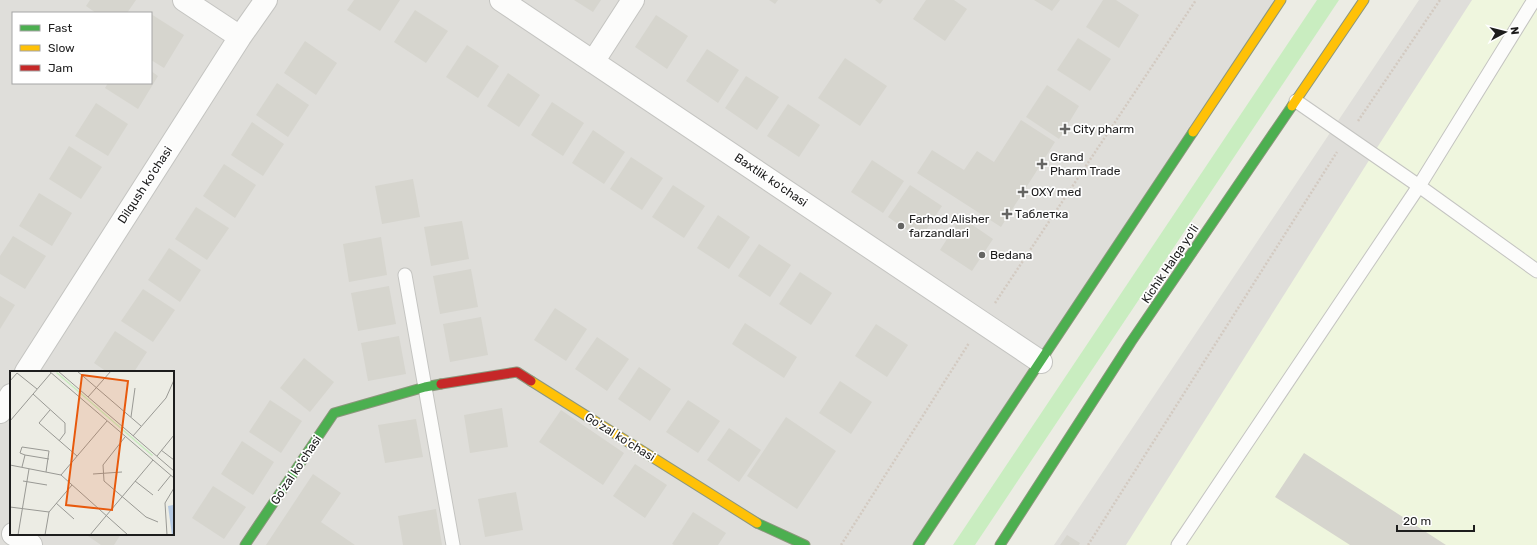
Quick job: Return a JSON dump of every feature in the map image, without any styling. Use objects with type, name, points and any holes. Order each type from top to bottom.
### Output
[{"type":"main road","points":[[918,545],[1282,0]]},
{"type":"main road","name":"Kichik Halqa yo'li","points":[[1000,545],[1130,342],[1364,0]]},
{"type":"main road","name":"Go'zal ko'chasi","points":[[245,545],[334,413],[425,387],[517,372],[753,521],[805,545]]},
{"type":"street","points":[[184,0],[240,37]]},
{"type":"street","name":"Dilqush ko'chasi","points":[[27,371],[240,37],[266,0]]},
{"type":"street","name":"Baxtlik ko'chasi","points":[[501,0],[1041,362]]},
{"type":"street","points":[[593,62],[632,0]]},
{"type":"street","points":[[0,412],[10,397]]},
{"type":"street","points":[[0,525],[10,532]]},
{"type":"street","points":[[15,535],[31,545]]},
{"type":"lane","points":[[1178,545],[1419,186],[1534,0]]},
{"type":"lane","points":[[1296,101],[1419,186],[1537,271]]},
{"type":"lane","points":[[405,275],[453,545]]},
{"type":"path","points":[[841,545],[983,322],[1196,0]]},
{"type":"path","points":[[1088,545],[1347,137],[1440,0]]},
{"type":"shaded area","points":[[0,0],[1281,0],[918,545],[0,545]]},
{"type":"shaded area","points":[[1419,0],[1537,0],[1537,545],[1054,545]]},
{"type":"shaded area","points":[[1472,0],[1537,0],[1537,545],[1126,545],[1373,154]]},
{"type":"green space","points":[[1317,0],[1339,0],[975,545],[953,545]]},
{"type":"building","points":[[90,0],[136,0],[128,12],[95,12],[86,6]]},
{"type":"building","points":[[354,0],[400,0],[380,31],[347,10]]},
{"type":"building","points":[[574,0],[601,0],[593,12]]},
{"type":"building","points":[[769,0],[778,0],[775,4]]},
{"type":"building","points":[[875,0],[883,0],[880,4]]},
{"type":"building","points":[[926,0],[954,0],[967,9],[945,41],[913,19]]},
{"type":"building","points":[[1034,0],[1060,0],[1052,11]]},
{"type":"building","points":[[1103,0],[1116,0],[1139,15],[1119,48],[1086,27]]},
{"type":"building","points":[[415,10],[448,31],[426,63],[394,42]]},
{"type":"building","points":[[152,15],[184,35],[164,68],[152,61]]},
{"type":"building","points":[[656,15],[688,36],[667,69],[635,47]]},
{"type":"building","points":[[1078,38],[1111,59],[1090,91],[1057,70]]},
{"type":"building","points":[[305,41],[337,63],[316,95],[284,73]]},
{"type":"building","points":[[467,45],[499,66],[478,98],[446,77]]},
{"type":"building","points":[[707,49],[739,70],[718,103],[686,81]]},
{"type":"building","points":[[845,58],[887,86],[860,126],[818,98]]},
{"type":"building","points":[[152,72],[158,76],[138,109],[105,88],[107,84],[152,84]]},
{"type":"building","points":[[508,73],[540,95],[519,127],[487,106]]},
{"type":"building","points":[[746,76],[779,97],[757,130],[725,108]]},
{"type":"building","points":[[277,83],[309,105],[288,137],[256,115]]},
{"type":"building","points":[[1047,85],[1079,106],[1059,139],[1026,117]]},
{"type":"building","points":[[552,102],[584,123],[563,156],[531,135]]},
{"type":"building","points":[[96,103],[128,124],[108,156],[75,136]]},
{"type":"building","points":[[788,104],[820,125],[799,157],[767,136]]},
{"type":"building","points":[[1021,120],[1055,142],[1001,227],[917,173],[932,150],[964,170],[977,151],[994,162]]},
{"type":"building","points":[[252,122],[284,144],[263,176],[231,155]]},
{"type":"building","points":[[593,130],[625,152],[604,184],[572,163]]},
{"type":"building","points":[[69,146],[102,167],[81,199],[49,179]]},
{"type":"building","points":[[631,157],[663,178],[642,210],[610,189]]},
{"type":"building","points":[[872,160],[904,181],[883,213],[851,192]]},
{"type":"building","points":[[224,164],[256,185],[235,218],[203,196]]},
{"type":"building","points":[[413,179],[420,217],[382,224],[375,186]]},
{"type":"building","points":[[673,185],[705,206],[684,238],[652,217]]},
{"type":"building","points":[[910,185],[942,206],[920,239],[888,217]]},
{"type":"building","points":[[39,193],[72,213],[52,246],[19,226]]},
{"type":"building","points":[[196,207],[229,228],[207,260],[175,239]]},
{"type":"building","points":[[718,215],[750,237],[729,269],[697,248]]},
{"type":"building","points":[[961,217],[993,239],[972,271],[940,250]]},
{"type":"building","points":[[462,221],[469,259],[431,266],[424,227]]},
{"type":"building","points":[[13,236],[46,256],[25,289],[0,274],[0,256]]},
{"type":"building","points":[[381,237],[387,275],[349,282],[343,244]]},
{"type":"building","points":[[759,244],[791,265],[770,297],[738,276]]},
{"type":"building","points":[[169,248],[201,270],[180,302],[148,280]]},
{"type":"building","points":[[471,269],[478,307],[440,314],[433,276]]},
{"type":"building","points":[[800,272],[832,293],[811,325],[779,304]]},
{"type":"building","points":[[389,286],[396,324],[358,331],[351,293]]},
{"type":"building","points":[[143,289],[175,310],[153,342],[121,321]]},
{"type":"building","points":[[0,296],[15,305],[0,329]]},
{"type":"building","points":[[555,308],[587,329],[566,361],[534,340]]},
{"type":"building","points":[[481,317],[488,355],[450,362],[443,324]]},
{"type":"building","points":[[745,323],[797,357],[784,378],[732,344]]},
{"type":"building","points":[[876,324],[908,345],[887,377],[855,356]]},
{"type":"building","points":[[115,331],[147,352],[135,371],[106,371],[94,363]]},
{"type":"building","points":[[399,336],[406,374],[368,381],[361,343]]},
{"type":"building","points":[[597,337],[629,359],[607,391],[575,369]]},
{"type":"building","points":[[304,358],[334,382],[310,412],[280,388]]},
{"type":"building","points":[[639,367],[671,389],[650,421],[618,399]]},
{"type":"building","points":[[840,381],[872,402],[851,434],[819,413]]},
{"type":"building","points":[[270,400],[302,421],[281,453],[249,432]]},
{"type":"building","points":[[688,400],[720,421],[698,453],[666,432]]},
{"type":"building","points":[[502,408],[508,447],[470,453],[464,415]]},
{"type":"building","points":[[561,410],[624,453],[603,485],[539,442]]},
{"type":"building","points":[[786,417],[836,451],[797,509],[747,476]]},
{"type":"building","points":[[416,419],[423,457],[385,463],[378,425]]},
{"type":"building","points":[[729,428],[761,450],[739,482],[707,460]]},
{"type":"building","points":[[242,441],[274,462],[253,495],[221,474]]},
{"type":"building","points":[[1304,453],[1446,545],[1350,545],[1275,497]]},
{"type":"building","points":[[635,464],[667,485],[645,518],[613,496]]},
{"type":"building","points":[[313,474],[341,493],[321,522],[355,545],[266,545]]},
{"type":"building","points":[[213,486],[246,507],[224,539],[192,518]]},
{"type":"building","points":[[516,492],[523,530],[485,537],[478,499]]},
{"type":"building","points":[[436,509],[442,545],[403,545],[398,516]]},
{"type":"building","points":[[693,512],[726,533],[718,545],[672,544]]},
{"type":"building","points":[[86,535],[120,535],[114,545],[101,545]]},
{"type":"building","points":[[1067,535],[1080,543],[1079,545],[1060,545]]},
{"type":"traffic: fast","points":[[1000,545],[1131,342],[1292,106]]},
{"type":"traffic: fast","points":[[918,545],[1193,132]]},
{"type":"traffic: fast","points":[[245,545],[334,413],[425,387],[441,384]]},
{"type":"traffic: fast","points":[[757,523],[805,545]]},
{"type":"traffic: slow","points":[[1193,132],[1281,0]]},
{"type":"traffic: slow","points":[[1292,106],[1364,0]]},
{"type":"traffic: slow","points":[[531,381],[757,523]]},
{"type":"traffic: jam","points":[[441,384],[517,372],[531,381]]},
{"type":"place","name":"City pharm","points":[[1065,129]]},
{"type":"place","name":"Grand Pharm Trade","points":[[1042,164]]},
{"type":"place","name":"OXY med","points":[[1023,192]]},
{"type":"place","name":"Таблетка","points":[[1007,214]]},
{"type":"place","name":"Farhod Alisher farzandlari","points":[[901,226]]},
{"type":"place","name":"Bedana","points":[[982,255]]}]
